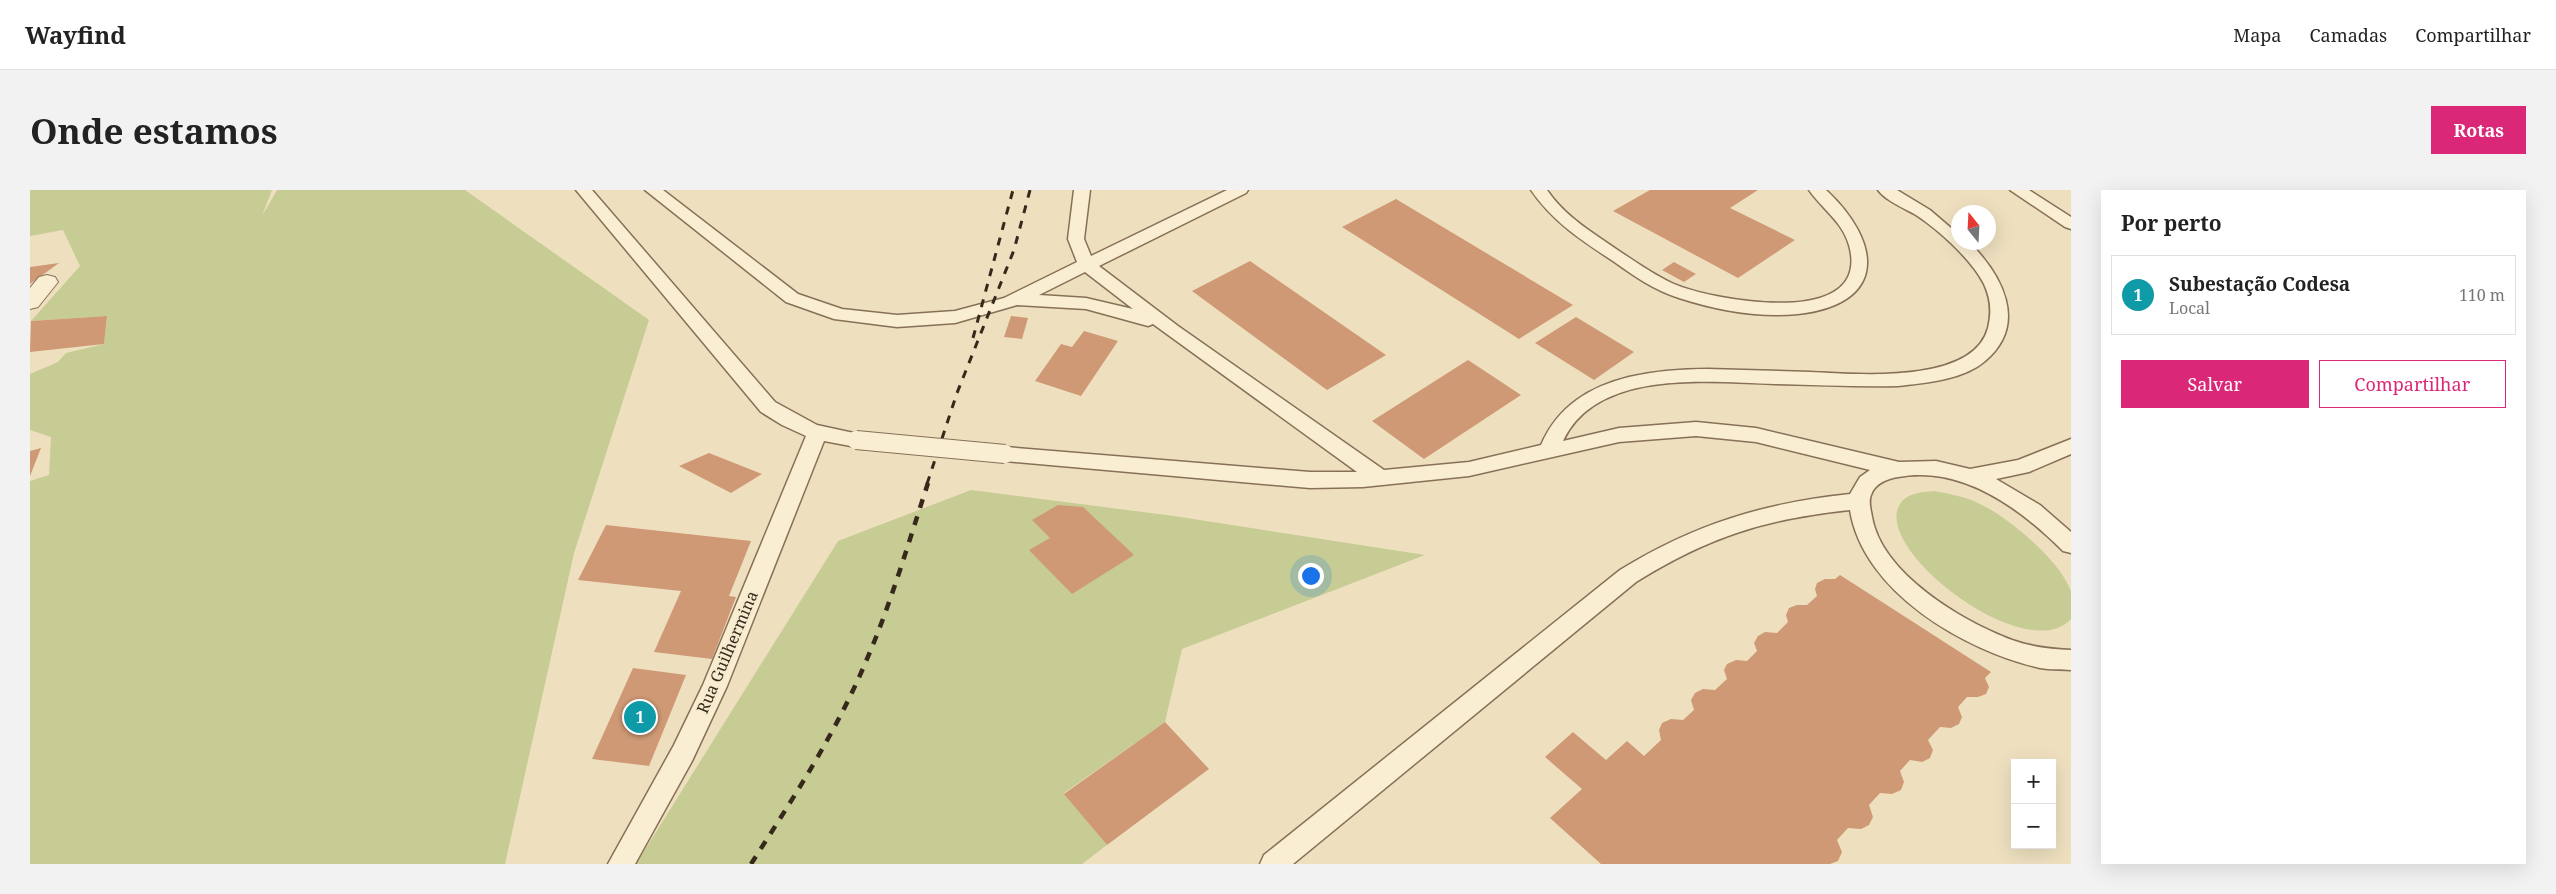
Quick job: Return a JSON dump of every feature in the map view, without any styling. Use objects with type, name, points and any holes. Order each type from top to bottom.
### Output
[{"type":"street","points":[[30,302],[47,282]]},
{"type":"lane","points":[[584,190],[768,408],[782,418],[817,433],[856,440],[1310,480],[1381,478],[1469,469],[1619,435],[1696,429],[1756,435],[1898,469]]},
{"type":"lane","points":[[653,190],[792,298],[815,308],[868,320],[926,320],[983,311],[1010,302],[1240,190]]},
{"type":"lane","points":[[1082,190],[1076,239],[1087,266],[1172,330],[1381,478]]},
{"type":"lane","points":[[1539,190],[1570,225],[1659,283],[1706,300],[1747,307],[1777,309],[1808,306],[1834,298],[1848,290],[1856,279],[1860,253],[1856,238],[1838,210],[1817,190]]},
{"type":"lane","points":[[1886,190],[1924,213],[1951,235]]},
{"type":"lane","points":[[2018,190],[2071,224]]},
{"type":"lane","points":[[1548,452],[1562,422],[1581,406],[1603,393],[1630,384],[1686,376],[1894,380],[1949,372],[1970,362],[1986,350],[1995,337],[2000,324],[2000,308],[1988,277],[1966,250]]},
{"type":"lane","points":[[1010,302],[1060,301],[1084,303],[1128,313],[1172,330]]},
{"type":"lane","name":"Rua Guilhermina","points":[[621,864],[683,753],[715,686],[817,433]]},
{"type":"lane","points":[[1970,477],[2022,467],[2071,446]]},
{"type":"lane","points":[[2068,661],[2038,659],[1986,642],[1953,623],[1923,601],[1898,579],[1881,558],[1868,537],[1861,518],[1859,501],[1865,486],[1878,475],[1898,469],[1920,467],[1944,470],[1970,477],[2022,504],[2071,545]]},
{"type":"lane","points":[[1273,864],[1628,576],[1660,554],[1696,537],[1765,514],[1815,505],[1859,501]]},
{"type":"green space","points":[[30,190],[272,190],[262,216],[277,190],[465,190],[649,320],[574,553],[505,864],[30,864],[30,481],[49,475],[51,437],[30,430],[30,374],[58,362],[66,353],[104,344],[107,316],[31,321],[80,266],[63,230],[30,236]]},
{"type":"green space","points":[[971,490],[1174,516],[1425,555],[1182,649],[1165,722],[1064,793],[1107,845],[1082,864],[636,864],[838,541]]},
{"type":"green space","points":[[1934,491],[1965,498],[1982,505],[2020,530],[2033,542],[2066,580],[2071,592],[2071,619],[2050,630],[2022,628],[1990,616],[1958,597],[1930,573],[1908,548],[1897,524],[1900,504],[1903,500],[1915,494]]},
{"type":"building","points":[[1650,190],[1758,190],[1730,208],[1795,240],[1738,278],[1613,211]]},
{"type":"building","points":[[1396,199],[1573,305],[1519,339],[1342,227]]},
{"type":"building","points":[[1250,261],[1386,355],[1327,390],[1192,291]]},
{"type":"building","points":[[1674,262],[1696,274],[1684,282],[1662,270]]},
{"type":"building","points":[[59,263],[30,284],[30,267]]},
{"type":"building","points":[[107,316],[104,344],[30,352],[31,321]]},
{"type":"building","points":[[1011,316],[1028,318],[1022,339],[1004,337]]},
{"type":"building","points":[[1576,317],[1634,352],[1594,380],[1535,343]]},
{"type":"building","points":[[1084,331],[1118,341],[1081,396],[1035,381],[1061,344],[1072,347]]},
{"type":"building","points":[[1468,360],[1521,395],[1424,459],[1372,421]]},
{"type":"building","points":[[41,448],[30,476],[30,451]]},
{"type":"building","points":[[709,453],[762,474],[731,493],[679,466]]},
{"type":"building","points":[[1058,505],[1083,507],[1134,555],[1072,594],[1029,550],[1050,538],[1032,520]]},
{"type":"building","points":[[606,525],[751,541],[729,596],[736,597],[712,659],[654,652],[681,591],[578,580]]},
{"type":"building","points":[[1840,575],[1991,672],[1985,678],[1989,687],[1986,694],[1978,697],[1967,697],[1958,707],[1962,717],[1959,724],[1951,728],[1940,727],[1928,740],[1933,750],[1930,758],[1922,762],[1910,760],[1900,771],[1904,782],[1901,790],[1892,794],[1880,793],[1869,805],[1873,817],[1869,825],[1861,829],[1848,828],[1837,840],[1842,852],[1838,861],[1830,864],[1601,864],[1550,818],[1582,789],[1545,757],[1573,732],[1606,760],[1627,741],[1644,756],[1661,740],[1659,730],[1662,723],[1671,719],[1683,720],[1694,710],[1691,700],[1695,693],[1703,689],[1715,690],[1727,679],[1724,670],[1727,664],[1736,660],[1747,661],[1757,651],[1754,643],[1758,636],[1765,632],[1777,633],[1788,622],[1786,615],[1789,608],[1797,605],[1807,605],[1817,596],[1815,589],[1817,583],[1825,579],[1835,579]]},
{"type":"building","points":[[633,668],[686,675],[649,766],[592,759]]},
{"type":"building","points":[[1165,722],[1209,769],[1107,845],[1064,794]]},
{"type":"railway","points":[[973,338],[1013,190]]},
{"type":"railway","points":[[927,484],[957,393],[1014,250],[1030,190]]},
{"type":"railway","points":[[751,864],[812,767],[852,692],[882,621],[928,483]]},
{"type":"place","name":"Subestação Codesa","points":[[640,717]]}]
